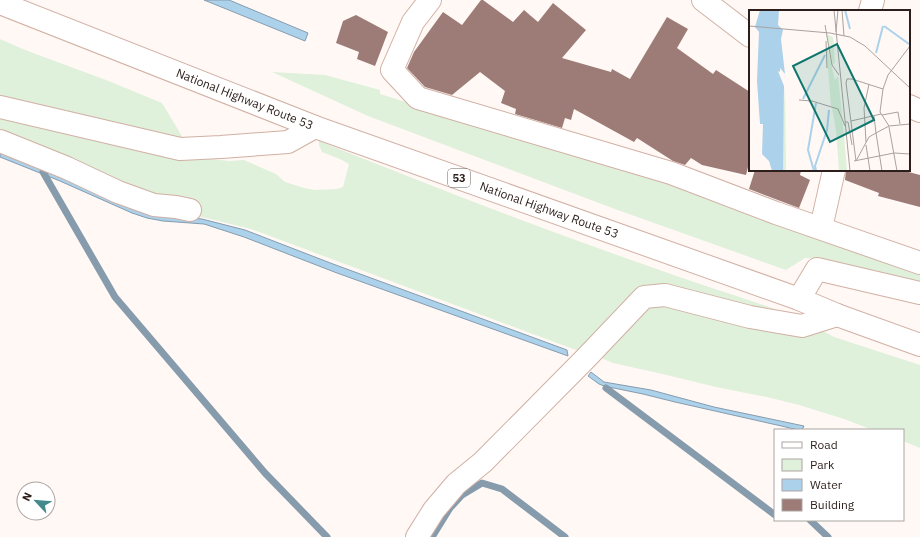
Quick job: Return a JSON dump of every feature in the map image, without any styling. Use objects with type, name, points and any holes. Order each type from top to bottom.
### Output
[{"type":"main road","points":[[430,0],[413,22],[392,70],[418,98],[671,173],[776,213],[920,263]]},
{"type":"main road","points":[[703,0],[749,35]]},
{"type":"main road","points":[[870,10],[873,0]]},
{"type":"main road","name":"National Highway Route 53","points":[[0,3],[315,127],[798,299],[837,315],[920,345]]},
{"type":"main road","points":[[910,106],[920,111]]},
{"type":"main road","points":[[0,107],[180,149],[288,142],[315,127]]},
{"type":"main road","points":[[0,142],[67,168],[118,192],[147,203],[190,210]]},
{"type":"main road","points":[[821,228],[834,171]]},
{"type":"main road","points":[[798,299],[817,269],[920,293]]},
{"type":"main road","points":[[417,537],[434,510],[456,484],[484,462],[587,357],[644,296],[665,295],[750,317],[802,326],[837,315]]},
{"type":"green space","points":[[0,39],[162,103],[183,138],[182,141],[0,102]]},
{"type":"green space","points":[[272,72],[325,75],[380,90],[380,94],[655,179],[920,272],[920,286],[825,259],[805,258],[786,270],[615,209],[368,116]]},
{"type":"green space","points":[[0,114],[183,156],[229,161],[244,160],[276,174],[285,182],[304,188],[315,190],[337,189],[343,187],[349,164],[322,152],[319,141],[567,237],[792,315],[660,289],[584,353],[251,229],[194,215],[158,202],[0,136]]},
{"type":"green space","points":[[658,301],[821,330],[834,337],[920,365],[920,448],[904,441],[904,429],[870,429],[799,405],[613,363],[601,358],[617,330]]},
{"type":"water","points":[[204,0],[229,0],[308,33],[305,41]]},
{"type":"water","points":[[0,151],[163,216],[202,219],[245,230],[567,350],[568,356],[337,273],[244,237],[204,224],[163,221],[132,213],[60,181],[0,157]]},
{"type":"water","points":[[591,372],[604,382],[651,390],[714,407],[804,426],[802,429],[795,429],[604,386],[588,376]]},
{"type":"building","points":[[481,0],[513,22],[524,10],[538,22],[553,3],[586,30],[562,58],[611,72],[612,69],[630,79],[667,17],[688,29],[677,48],[713,74],[716,70],[749,91],[749,163],[746,175],[702,165],[691,158],[685,165],[673,161],[637,138],[634,142],[574,109],[571,120],[565,118],[562,128],[515,114],[516,109],[501,103],[505,91],[480,72],[452,95],[425,87],[407,68],[414,52],[443,12],[462,25]]},
{"type":"building","points":[[356,15],[388,32],[375,66],[357,59],[359,52],[336,43],[343,21]]},
{"type":"building","points":[[755,171],[801,171],[800,175],[810,180],[799,208],[749,189]]},
{"type":"building","points":[[846,171],[905,171],[920,175],[920,207],[878,196],[879,193],[845,180]]},
{"type":"waterway","points":[[43,172],[115,297],[265,473],[327,537]]},
{"type":"waterway","points":[[606,388],[774,514]]},
{"type":"waterway","points":[[432,537],[450,508],[462,495],[482,483],[502,489],[565,537]]},
{"type":"waterway","points":[[811,521],[828,537]]}]
